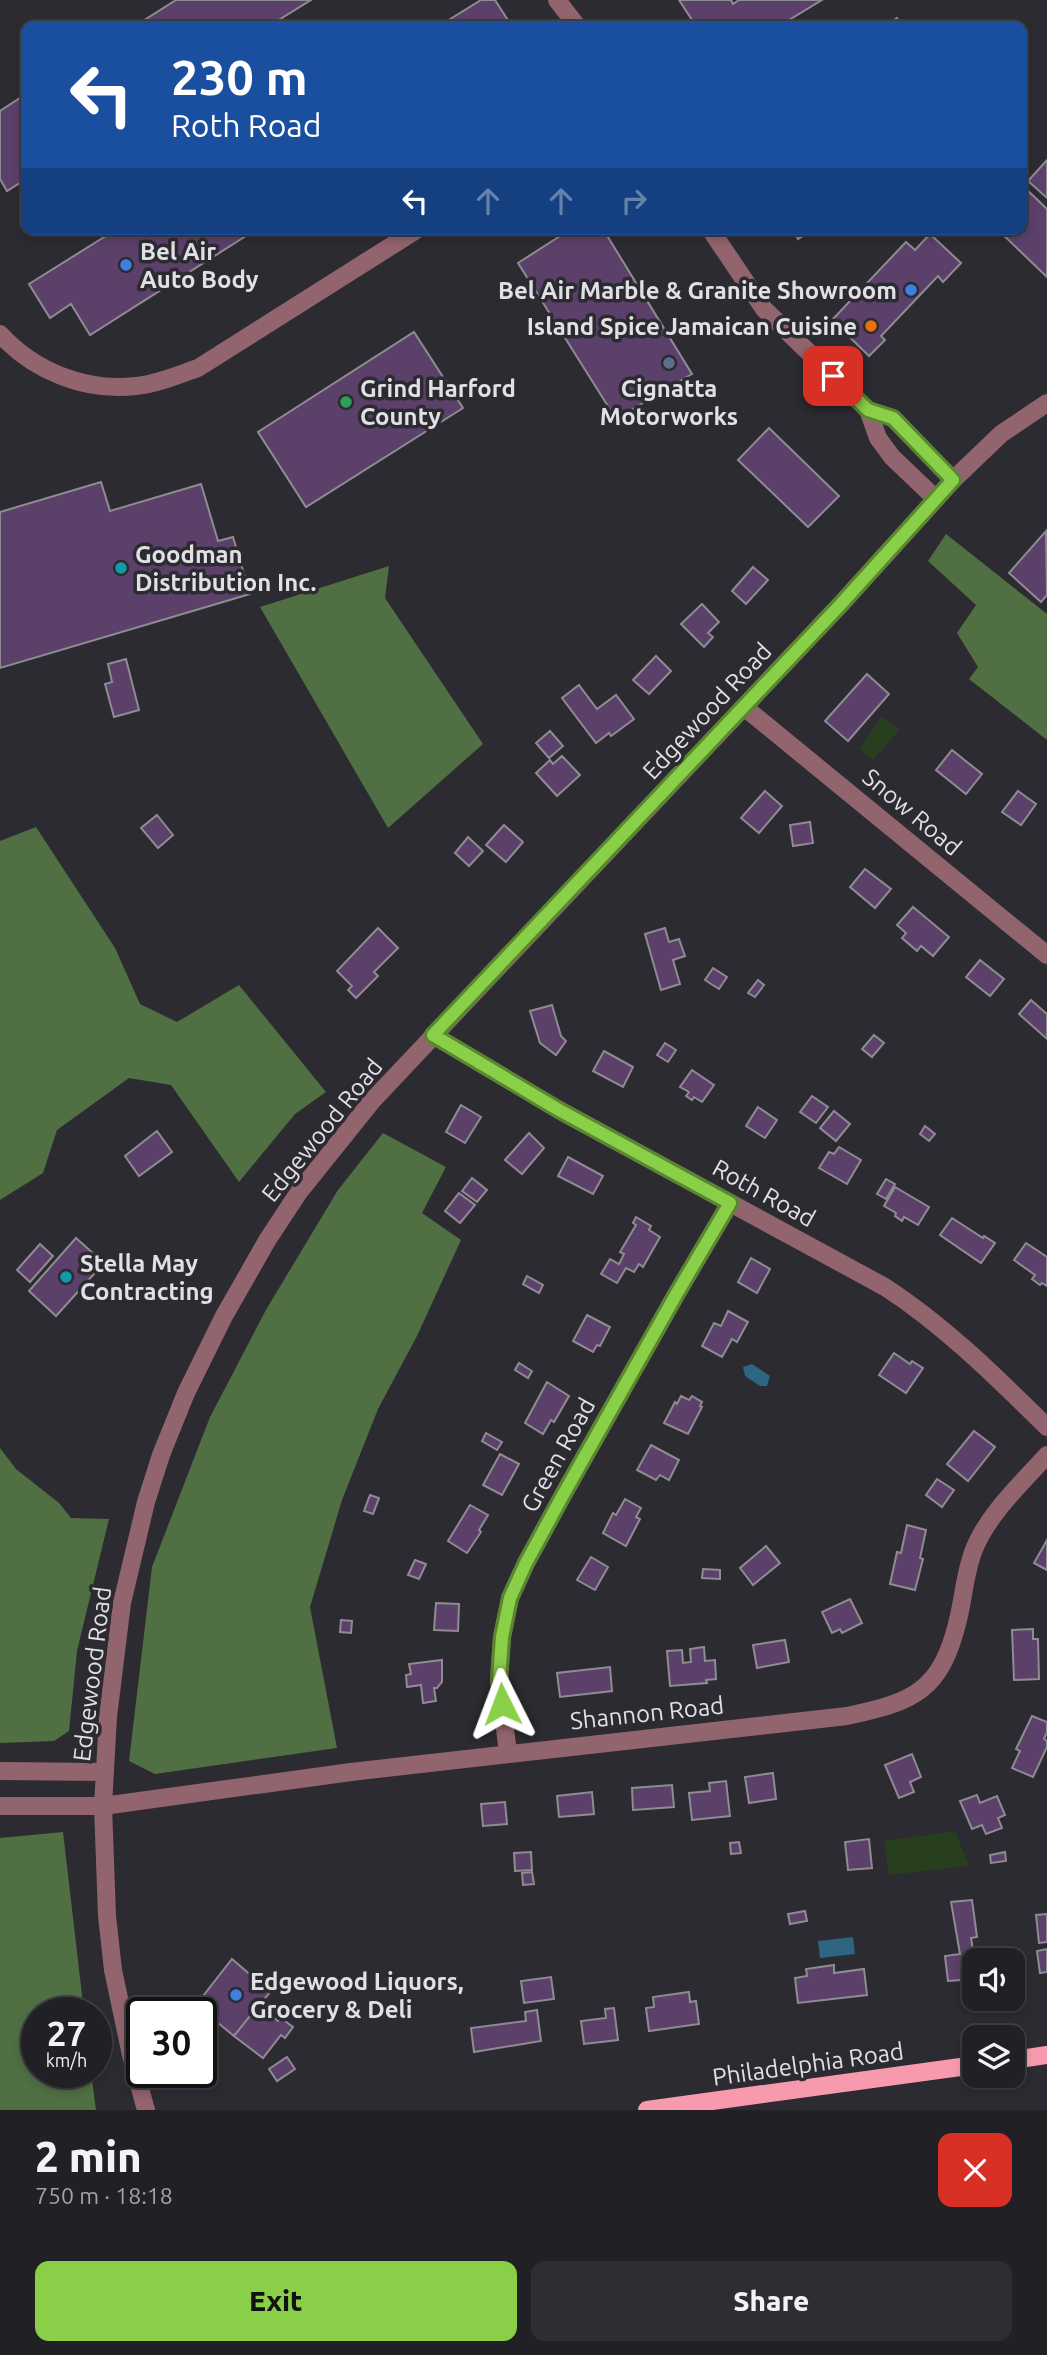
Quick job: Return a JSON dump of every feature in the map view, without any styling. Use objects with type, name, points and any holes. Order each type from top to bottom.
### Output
[{"type":"main road","points":[[1025,2058],[1047,2055]]},
{"type":"main road","name":"Philadelphia Road","points":[[647,2110],[962,2067]]},
{"type":"street","points":[[558,0],[573,21]]},
{"type":"street","points":[[0,334],[29,359],[52,373],[85,384],[135,387],[165,380],[198,368],[409,235]]},
{"type":"street","points":[[714,235],[764,309],[868,410],[878,438],[892,457],[936,499]]},
{"type":"street","name":"Edgewood Road","points":[[146,2110],[113,1970],[107,1916],[104,1772],[115,1654],[128,1576],[146,1502],[161,1455],[186,1393],[245,1276],[299,1192],[343,1135],[433,1035],[744,707],[953,480],[1001,434],[1047,403]]},
{"type":"street","points":[[868,410],[893,418],[953,480]]},
{"type":"street","name":"Snow Road","points":[[744,707],[1047,955]]},
{"type":"street","name":"Roth Road","points":[[433,1035],[559,1110],[912,1304],[992,1373],[1047,1427]]},
{"type":"street","name":"Green Road","points":[[508,1753],[499,1680],[502,1637],[510,1598],[563,1495],[730,1203]]},
{"type":"street","name":"Shannon Road","points":[[0,1806],[103,1806],[508,1753],[847,1716],[879,1709],[908,1699],[934,1678],[948,1653],[975,1547],[993,1518],[1047,1455]]},
{"type":"street","points":[[0,1771],[104,1772]]},
{"type":"green space","points":[[946,534],[1047,614],[1047,740],[969,679],[978,667],[957,633],[976,605],[928,561]]},
{"type":"green space","points":[[389,566],[385,598],[483,744],[388,828],[260,607]]},
{"type":"green space","points":[[882,717],[899,730],[873,760],[859,748]]},
{"type":"green space","points":[[36,827],[115,948],[140,1004],[177,1022],[239,985],[326,1092],[295,1114],[239,1182],[171,1085],[129,1078],[57,1130],[43,1173],[0,1200],[0,841]]},
{"type":"green space","points":[[383,1133],[446,1167],[422,1213],[461,1240],[417,1336],[378,1409],[342,1500],[310,1607],[337,1748],[155,1774],[129,1761],[152,1567],[210,1417],[267,1308],[338,1190]]},
{"type":"green space","points":[[0,1448],[16,1469],[59,1503],[71,1518],[109,1519],[77,1651],[69,1731],[54,1741],[0,1743]]},
{"type":"green space","points":[[955,1831],[969,1866],[889,1875],[884,1841]]},
{"type":"green space","points":[[63,1832],[82,1997],[21,1997],[21,2088],[93,2088],[96,2110],[0,2110],[0,1838]]},
{"type":"water","points":[[752,1364],[770,1376],[767,1386],[760,1386],[745,1376],[743,1367]]},
{"type":"water","points":[[853,1937],[855,1954],[820,1958],[818,1941]]},
{"type":"building","points":[[176,0],[311,0],[277,21],[143,21]]},
{"type":"building","points":[[481,0],[495,0],[508,21],[447,21]]},
{"type":"building","points":[[679,0],[731,0],[733,4],[739,0],[822,0],[787,21],[693,21]]},
{"type":"building","points":[[21,97],[21,182],[7,191],[0,179],[0,111]]},
{"type":"building","points":[[1047,160],[1047,198],[1028,181]]},
{"type":"building","points":[[1027,190],[1047,209],[1047,277],[1003,235],[1027,235]]},
{"type":"building","points":[[107,235],[248,235],[90,335],[71,304],[50,318],[29,284]]},
{"type":"building","points":[[562,235],[607,235],[692,374],[616,419],[518,263]]},
{"type":"building","points":[[931,235],[961,263],[943,282],[938,276],[881,336],[885,340],[869,356],[832,320],[906,242],[915,250]]},
{"type":"building","points":[[414,332],[463,408],[306,507],[258,432]]},
{"type":"building","points":[[769,428],[839,496],[808,527],[738,460]]},
{"type":"building","name":"Goodman Distribution Inc.","points":[[101,482],[110,511],[201,484],[218,541],[233,537],[250,594],[0,668],[0,512]]},
{"type":"building","points":[[1046,531],[1047,595],[1041,602],[1009,573]]},
{"type":"building","points":[[753,567],[768,580],[746,604],[732,591]]},
{"type":"building","points":[[702,604],[719,622],[708,633],[713,637],[704,647],[681,624]]},
{"type":"building","points":[[656,656],[671,671],[649,694],[633,680]]},
{"type":"building","points":[[126,659],[139,710],[114,717],[105,684],[112,682],[108,664]]},
{"type":"building","points":[[867,674],[889,694],[848,741],[825,721]]},
{"type":"building","points":[[579,685],[597,709],[616,695],[634,719],[596,743],[562,698]]},
{"type":"building","points":[[550,731],[563,746],[549,758],[536,743]]},
{"type":"building","points":[[952,750],[982,774],[966,794],[936,770]]},
{"type":"building","points":[[562,756],[580,775],[557,796],[536,773],[550,760],[553,764]]},
{"type":"building","points":[[765,791],[782,806],[759,833],[741,818]]},
{"type":"building","points":[[1018,791],[1036,804],[1021,825],[1002,812]]},
{"type":"building","points":[[157,815],[173,835],[158,848],[141,828]]},
{"type":"building","points":[[810,822],[813,843],[793,846],[790,825]]},
{"type":"building","points":[[504,825],[523,842],[506,862],[486,845]]},
{"type":"building","points":[[468,837],[483,851],[469,866],[455,853]]},
{"type":"building","points":[[865,869],[891,889],[875,908],[850,887]]},
{"type":"building","points":[[913,907],[949,937],[933,956],[921,946],[917,951],[902,938],[906,933],[897,925]]},
{"type":"building","points":[[378,928],[398,948],[374,972],[378,976],[356,998],[348,990],[352,986],[337,971]]},
{"type":"building","points":[[665,928],[669,942],[679,939],[685,956],[673,960],[680,984],[661,990],[645,934]]},
{"type":"building","points":[[980,960],[1004,979],[990,996],[966,977]]},
{"type":"building","points":[[713,968],[727,977],[719,989],[705,980]]},
{"type":"building","points":[[758,980],[764,985],[755,997],[748,993]]},
{"type":"building","points":[[1031,1000],[1047,1014],[1047,1039],[1019,1014]]},
{"type":"building","points":[[552,1005],[561,1036],[566,1041],[556,1055],[540,1043],[530,1011]]},
{"type":"building","points":[[874,1035],[884,1043],[872,1057],[862,1049]]},
{"type":"building","points":[[665,1043],[676,1050],[668,1062],[657,1055]]},
{"type":"building","points":[[604,1051],[633,1067],[623,1087],[593,1071]]},
{"type":"building","points":[[692,1070],[714,1085],[702,1102],[686,1096],[689,1092],[680,1087]]},
{"type":"building","points":[[812,1096],[828,1107],[816,1123],[800,1112]]},
{"type":"building","points":[[461,1105],[481,1117],[465,1143],[446,1132]]},
{"type":"building","points":[[758,1107],[777,1120],[765,1138],[746,1126]]},
{"type":"building","points":[[834,1111],[850,1124],[836,1141],[820,1128]]},
{"type":"building","points":[[925,1126],[935,1134],[929,1141],[920,1134]]},
{"type":"building","points":[[157,1131],[172,1152],[139,1176],[125,1156]]},
{"type":"building","points":[[529,1133],[544,1148],[522,1174],[505,1160]]},
{"type":"building","points":[[839,1147],[861,1160],[847,1184],[819,1168],[829,1152],[834,1154]]},
{"type":"building","points":[[568,1157],[603,1176],[593,1194],[558,1176]]},
{"type":"building","points":[[472,1178],[487,1190],[477,1202],[462,1191]]},
{"type":"building","points":[[886,1179],[895,1184],[886,1199],[877,1194]]},
{"type":"building","points":[[895,1187],[929,1207],[918,1225],[904,1217],[902,1221],[895,1216],[896,1213],[884,1206]]},
{"type":"building","points":[[459,1193],[475,1205],[460,1223],[445,1211]]},
{"type":"building","points":[[636,1217],[651,1226],[649,1230],[660,1237],[643,1267],[639,1264],[634,1272],[626,1268],[617,1283],[601,1274],[610,1259],[619,1264],[624,1254],[620,1252],[636,1225],[633,1223]]},
{"type":"building","points":[[952,1218],[995,1243],[981,1263],[940,1235]]},
{"type":"building","name":"Stella May Contracting","points":[[76,1238],[104,1263],[56,1316],[29,1291]]},
{"type":"building","points":[[1026,1243],[1047,1257],[1047,1286],[1032,1279],[1035,1275],[1014,1260]]},
{"type":"building","points":[[40,1244],[53,1256],[30,1282],[17,1270]]},
{"type":"building","points":[[751,1258],[770,1269],[757,1293],[738,1282]]},
{"type":"building","points":[[527,1276],[543,1285],[539,1293],[523,1284]]},
{"type":"building","points":[[728,1311],[748,1322],[737,1342],[732,1339],[722,1357],[702,1346],[714,1323],[721,1326]]},
{"type":"building","points":[[587,1315],[610,1327],[600,1346],[597,1345],[593,1352],[573,1341]]},
{"type":"building","points":[[894,1353],[910,1364],[912,1361],[923,1368],[906,1393],[879,1375]]},
{"type":"building","points":[[519,1363],[532,1371],[528,1378],[515,1370]]},
{"type":"building","points":[[547,1382],[569,1396],[554,1422],[551,1420],[543,1434],[525,1423]]},
{"type":"building","points":[[681,1396],[689,1400],[692,1396],[702,1402],[688,1434],[664,1423]]},
{"type":"building","points":[[974,1431],[995,1447],[968,1481],[947,1464]]},
{"type":"building","points":[[486,1433],[502,1442],[497,1450],[482,1441]]},
{"type":"building","points":[[651,1445],[679,1460],[669,1480],[660,1475],[656,1480],[637,1470]]},
{"type":"building","points":[[500,1454],[519,1464],[502,1495],[483,1485]]},
{"type":"building","points":[[937,1479],[954,1490],[942,1507],[926,1495]]},
{"type":"building","points":[[370,1495],[379,1498],[373,1514],[364,1511]]},
{"type":"building","points":[[625,1499],[641,1508],[636,1517],[640,1519],[626,1546],[603,1533],[613,1513],[616,1515]]},
{"type":"building","points":[[470,1505],[488,1515],[467,1553],[448,1541]]},
{"type":"building","points":[[907,1525],[926,1530],[920,1558],[923,1559],[915,1590],[890,1584],[897,1552],[901,1553]]},
{"type":"building","points":[[1047,1540],[1047,1570],[1034,1563]]},
{"type":"building","points":[[766,1546],[780,1563],[753,1585],[740,1568]]},
{"type":"building","points":[[591,1557],[608,1567],[595,1590],[577,1580]]},
{"type":"building","points":[[415,1560],[426,1564],[419,1579],[408,1575]]},
{"type":"building","points":[[703,1569],[720,1570],[720,1579],[702,1578]]},
{"type":"building","points":[[850,1599],[862,1623],[842,1633],[840,1629],[832,1633],[822,1612]]},
{"type":"building","points":[[436,1603],[459,1604],[458,1631],[434,1630]]},
{"type":"building","points":[[341,1620],[352,1621],[351,1633],[340,1632]]},
{"type":"building","points":[[1033,1629],[1033,1639],[1038,1639],[1039,1679],[1014,1680],[1012,1630]]},
{"type":"building","points":[[785,1640],[789,1662],[757,1668],[753,1645]]},
{"type":"building","points":[[704,1647],[705,1661],[715,1660],[716,1679],[706,1680],[707,1683],[670,1686],[667,1651],[682,1650],[683,1663],[691,1662],[690,1649]]},
{"type":"building","points":[[442,1660],[442,1682],[434,1688],[436,1701],[423,1703],[421,1685],[407,1687],[406,1675],[411,1674],[409,1664]]},
{"type":"building","points":[[610,1667],[612,1691],[560,1697],[557,1673]]},
{"type":"building","points":[[1032,1716],[1047,1722],[1044,1739],[1047,1741],[1047,1747],[1033,1777],[1012,1768],[1020,1751],[1016,1749]]},
{"type":"building","points":[[912,1754],[921,1777],[910,1782],[914,1792],[899,1798],[885,1765]]},
{"type":"building","points":[[773,1773],[776,1799],[749,1803],[745,1777]]},
{"type":"building","points":[[726,1781],[730,1816],[692,1820],[689,1793],[710,1791],[709,1783]]},
{"type":"building","points":[[672,1785],[674,1807],[633,1810],[632,1788]]},
{"type":"building","points":[[592,1792],[594,1814],[559,1817],[557,1796]]},
{"type":"building","points":[[977,1795],[980,1803],[997,1796],[1005,1815],[998,1818],[1002,1828],[986,1834],[982,1825],[972,1829],[960,1801]]},
{"type":"building","points":[[505,1802],[507,1824],[483,1826],[481,1804]]},
{"type":"building","points":[[869,1839],[872,1868],[848,1870],[845,1842]]},
{"type":"building","points":[[739,1842],[741,1853],[731,1854],[730,1843]]},
{"type":"building","points":[[531,1852],[532,1870],[515,1871],[514,1853]]},
{"type":"building","points":[[1005,1852],[1006,1861],[991,1863],[990,1855]]},
{"type":"building","points":[[532,1872],[534,1884],[523,1885],[522,1873]]},
{"type":"building","points":[[972,1900],[977,1937],[971,1938],[973,1948],[962,1948],[962,1980],[948,1981],[945,1956],[960,1954],[951,1902]]},
{"type":"building","points":[[805,1911],[807,1921],[790,1924],[788,1914]]},
{"type":"building","points":[[1047,1914],[1047,1942],[1039,1943],[1036,1915]]},
{"type":"building","points":[[1047,1949],[1047,1972],[1040,1973],[1037,1951]]},
{"type":"building","name":"Edgewood Liquors, Grocery & Deli","points":[[232,1959],[253,1977],[258,1971],[276,1985],[234,2036],[217,2022],[217,1997],[202,1997]]},
{"type":"building","points":[[834,1965],[834,1973],[864,1969],[867,1995],[798,2003],[795,1978],[807,1976],[806,1969]]},
{"type":"building","points":[[551,1977],[554,1999],[524,2003],[521,1981]]},
{"type":"building","points":[[689,1992],[690,2002],[696,2001],[699,2024],[649,2031],[646,2008],[654,2007],[653,1997]]},
{"type":"building","points":[[258,2006],[278,2021],[281,2018],[293,2027],[285,2038],[281,2035],[263,2058],[234,2036]]},
{"type":"building","points":[[614,2008],[618,2040],[584,2044],[581,2021],[606,2018],[605,2009]]},
{"type":"building","points":[[537,2010],[541,2041],[474,2052],[471,2028],[526,2021],[525,2012]]},
{"type":"building","points":[[287,2057],[295,2069],[277,2081],[269,2069]]},
{"type":"place","name":"Bel Air Auto Body","points":[[126,265]]},
{"type":"place","name":"Bel Air Marble & Granite Showroom","points":[[911,290]]},
{"type":"place","name":"Island Spice Jamaican Cuisine","points":[[871,326]]},
{"type":"place","name":"Cignatta Motorworks","points":[[669,363]]},
{"type":"place","name":"Grind Harford County","points":[[346,402]]},
{"type":"place","name":"Goodman Distribution Inc.","points":[[121,568]]},
{"type":"place","name":"Stella May Contracting","points":[[66,1277]]},
{"type":"place","name":"Edgewood Liquors, Grocery & Deli","points":[[236,1995]]},
{"type":"route","points":[[502,1704],[499,1680],[502,1637],[510,1598],[563,1495],[730,1203],[559,1110],[433,1035],[841,604],[953,480],[893,418],[868,410],[833,376]]}]
